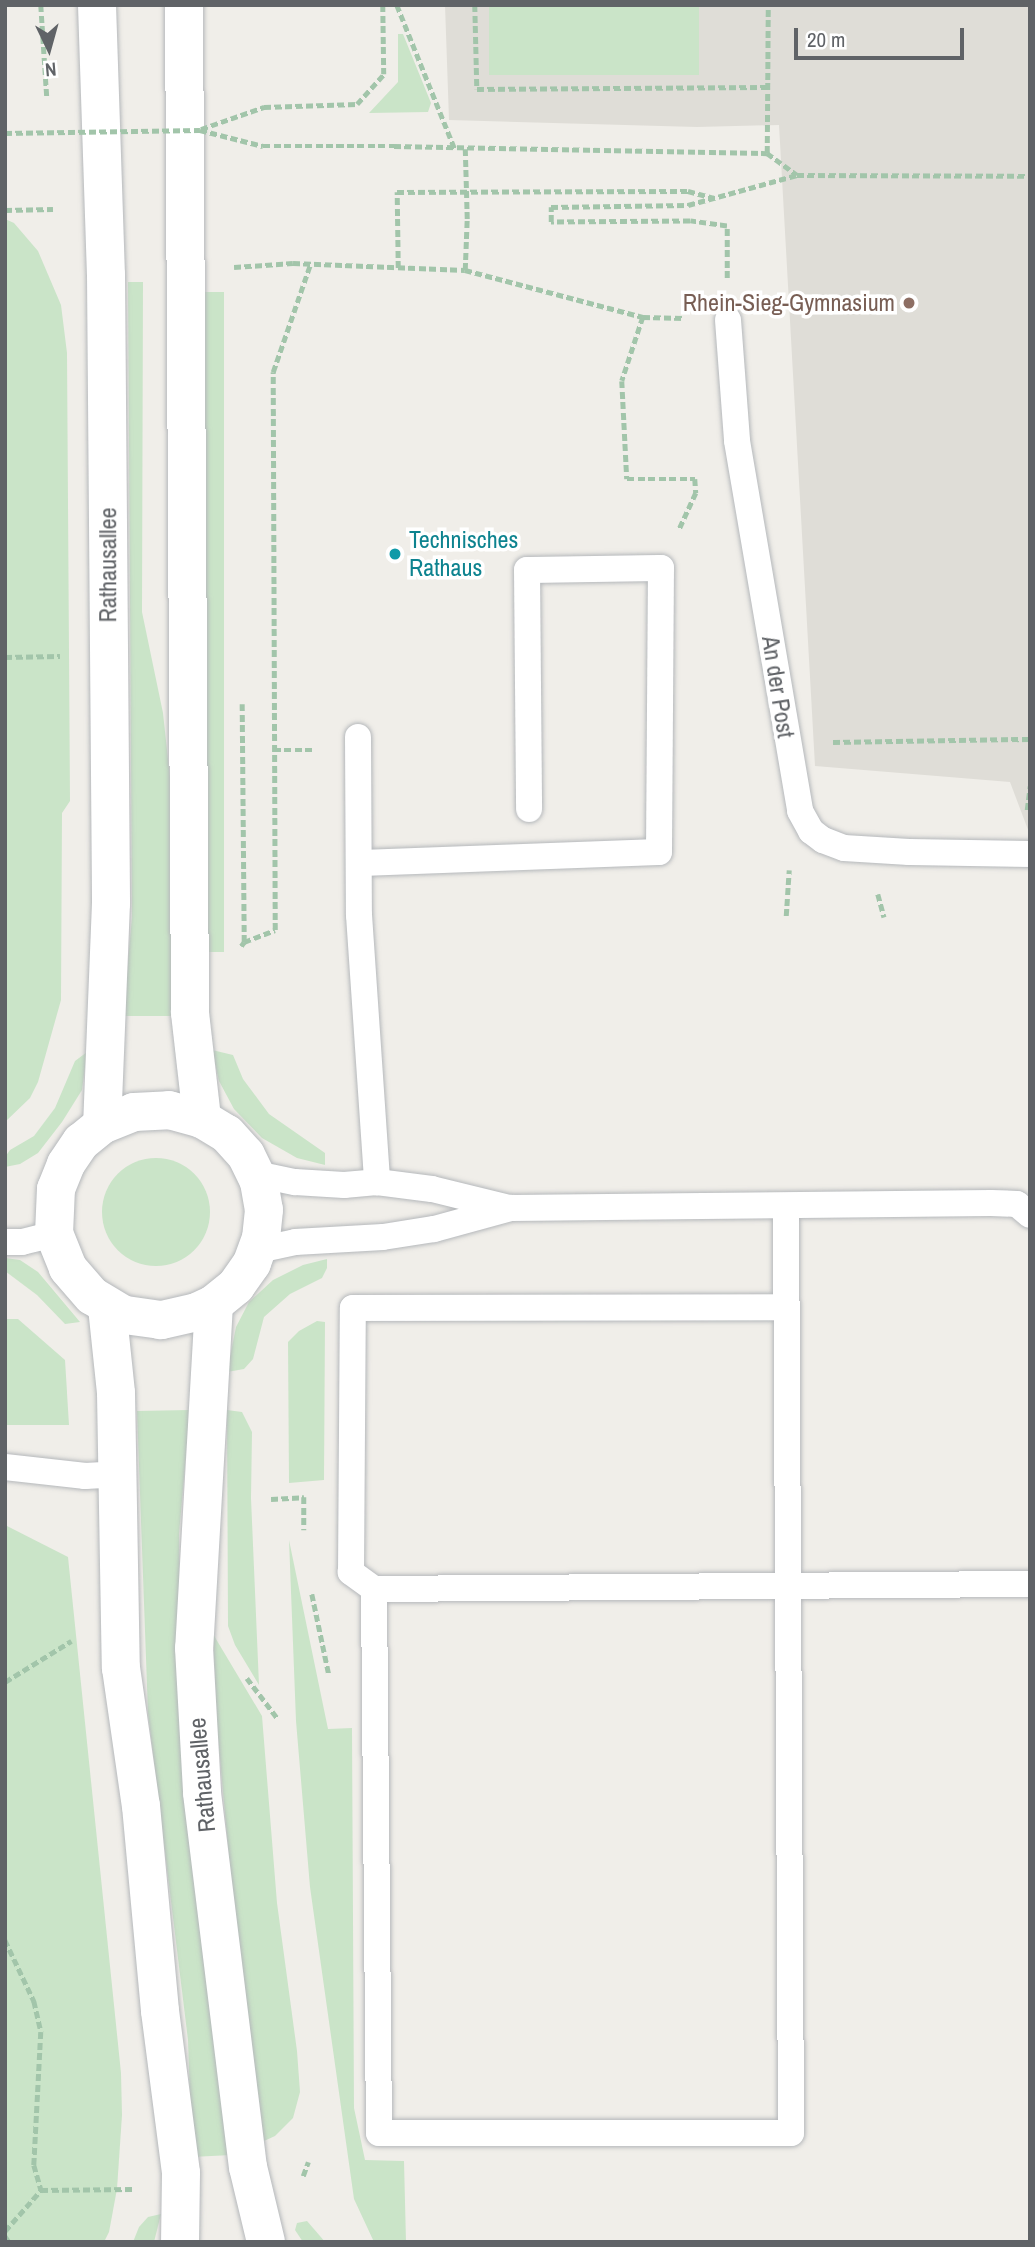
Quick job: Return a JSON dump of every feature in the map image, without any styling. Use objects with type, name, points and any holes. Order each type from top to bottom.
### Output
[{"type":"street","name":"Rathausallee","points":[[97,5],[106,275],[111,889],[102,1125]]},
{"type":"street","points":[[184,5],[190,1013],[202,1119]]},
{"type":"street","points":[[169,1110],[202,1119],[227,1134],[246,1155],[256,1174],[264,1210],[258,1251],[236,1286],[214,1304],[197,1312],[161,1320],[124,1315],[92,1296],[68,1268],[54,1234],[53,1216],[60,1175],[81,1142],[102,1125],[134,1112],[169,1110]]},
{"type":"street","name":"Rathausallee","points":[[214,1304],[194,1647],[202,1793],[248,2167],[265,2242]]},
{"type":"street","points":[[107,1307],[116,1393],[121,1668],[141,1807],[160,2011],[181,2173],[180,2242]]},
{"type":"lane","name":"An der Post","points":[[728,320],[737,441],[787,743],[800,811],[811,831],[823,840],[844,848],[1030,854]]},
{"type":"lane","points":[[361,863],[659,852],[661,568],[527,570],[529,810]]},
{"type":"lane","points":[[358,737],[361,863],[359,915],[377,1182]]},
{"type":"lane","points":[[256,1174],[295,1182],[344,1185],[377,1182],[432,1189],[511,1208],[1017,1204],[1030,1215]]},
{"type":"lane","points":[[374,1589],[379,2133],[791,2133],[786,1206]]},
{"type":"lane","points":[[258,1251],[295,1242],[383,1237],[434,1229],[511,1208]]},
{"type":"lane","points":[[5,1242],[54,1234]]},
{"type":"lane","points":[[786,1307],[353,1308],[351,1572],[374,1589],[1030,1584]]},
{"type":"lane","points":[[5,1467],[85,1476],[118,1474]]},
{"type":"path","points":[[200,130],[264,107],[357,104],[384,74],[383,5]]},
{"type":"path","points":[[397,5],[455,149]]},
{"type":"path","points":[[475,5],[477,89],[768,87]]},
{"type":"path","points":[[767,153],[768,5]]},
{"type":"path","points":[[5,133],[200,130],[263,146],[767,153],[797,176]]},
{"type":"path","points":[[465,149],[465,270]]},
{"type":"path","points":[[237,266],[310,265],[465,270],[643,317],[728,320],[727,226],[690,221],[551,222],[551,206],[688,205],[797,176],[1030,176]]},
{"type":"path","points":[[398,268],[397,192],[688,191],[714,198]]},
{"type":"path","points":[[5,209],[61,209]]},
{"type":"path","points":[[244,942],[275,930],[273,372],[310,265]]},
{"type":"path","points":[[643,317],[622,381],[627,479],[695,479],[696,493]]},
{"type":"path","points":[[5,657],[45,657]]},
{"type":"path","points":[[787,743],[1030,739]]},
{"type":"path","points":[[271,1499],[304,1497],[304,1534]]},
{"type":"path","points":[[310,1585],[329,1677]]},
{"type":"path","points":[[5,1682],[78,1637]]},
{"type":"path","points":[[5,1940],[34,2001],[41,2032],[34,2165],[41,2190]]},
{"type":"path","points":[[9,2242],[5,2233],[41,2190],[140,2189]]},
{"type":"shaded area","name":"Rhein-Sieg-Gymnasium","points":[[445,5],[1030,5],[1030,835],[1010,782],[815,766],[779,125],[697,127],[449,120]]},
{"type":"green space","points":[[489,5],[699,5],[699,75],[489,75]]},
{"type":"green space","points":[[398,34],[403,34],[431,103],[428,112],[369,113],[398,82]]},
{"type":"green space","points":[[5,219],[14,223],[38,251],[61,305],[67,353],[70,801],[62,813],[61,1000],[38,1082],[30,1098],[5,1122]]},
{"type":"green space","points":[[128,282],[143,282],[142,612],[163,713],[171,787],[172,1016],[123,1016],[132,917]]},
{"type":"green space","points":[[200,292],[224,292],[224,952],[200,952]]},
{"type":"green space","points":[[212,1050],[233,1055],[243,1079],[269,1114],[325,1153],[325,1165],[297,1158],[262,1138],[234,1109],[219,1081]]},
{"type":"green space","points":[[87,1052],[82,1090],[62,1122],[38,1153],[20,1164],[5,1167],[5,1157],[10,1150],[34,1136],[55,1108],[75,1061]]},
{"type":"green space","points":[[156,1158],[177,1162],[194,1174],[206,1191],[210,1212],[206,1233],[194,1250],[177,1262],[156,1266],[135,1262],[118,1250],[106,1233],[102,1212],[106,1191],[118,1174],[135,1162]]},
{"type":"green space","points":[[5,1258],[20,1260],[38,1272],[80,1322],[65,1324],[37,1295],[5,1271]]},
{"type":"green space","points":[[327,1259],[327,1268],[322,1278],[290,1294],[264,1317],[253,1359],[244,1369],[227,1372],[236,1327],[249,1302],[273,1280],[303,1265]]},
{"type":"green space","points":[[5,1319],[18,1319],[65,1360],[69,1425],[5,1425]]},
{"type":"green space","points":[[317,1321],[325,1322],[324,1480],[289,1483],[288,1342],[299,1331]]},
{"type":"green space","points":[[190,1410],[179,1534],[182,1756],[231,2155],[192,2157],[188,2040],[148,1713],[137,1411]]},
{"type":"green space","points":[[227,1410],[242,1412],[252,1432],[251,1498],[259,1685],[235,1645],[228,1626]]},
{"type":"green space","points":[[5,1525],[68,1557],[121,2073],[122,2115],[117,2189],[109,2232],[104,2242],[5,2242]]},
{"type":"green space","points":[[289,1540],[328,1729],[352,1728],[354,2108],[365,2160],[404,2161],[406,2242],[374,2242],[354,2199],[310,1887],[296,1721]]},
{"type":"green space","points":[[213,1634],[262,1716],[277,1903],[297,2051],[300,2092],[293,2118],[275,2136],[264,2141],[231,1880],[217,1725]]},
{"type":"green space","points":[[161,2214],[154,2242],[133,2242],[139,2227],[148,2217]]},
{"type":"green space","points":[[307,2221],[325,2242],[303,2242],[295,2230],[297,2223]]},
{"type":"place","name":"Rhein-Sieg-Gymnasium","points":[[909,303]]},
{"type":"place","name":"Technisches Rathaus","points":[[395,554]]}]
